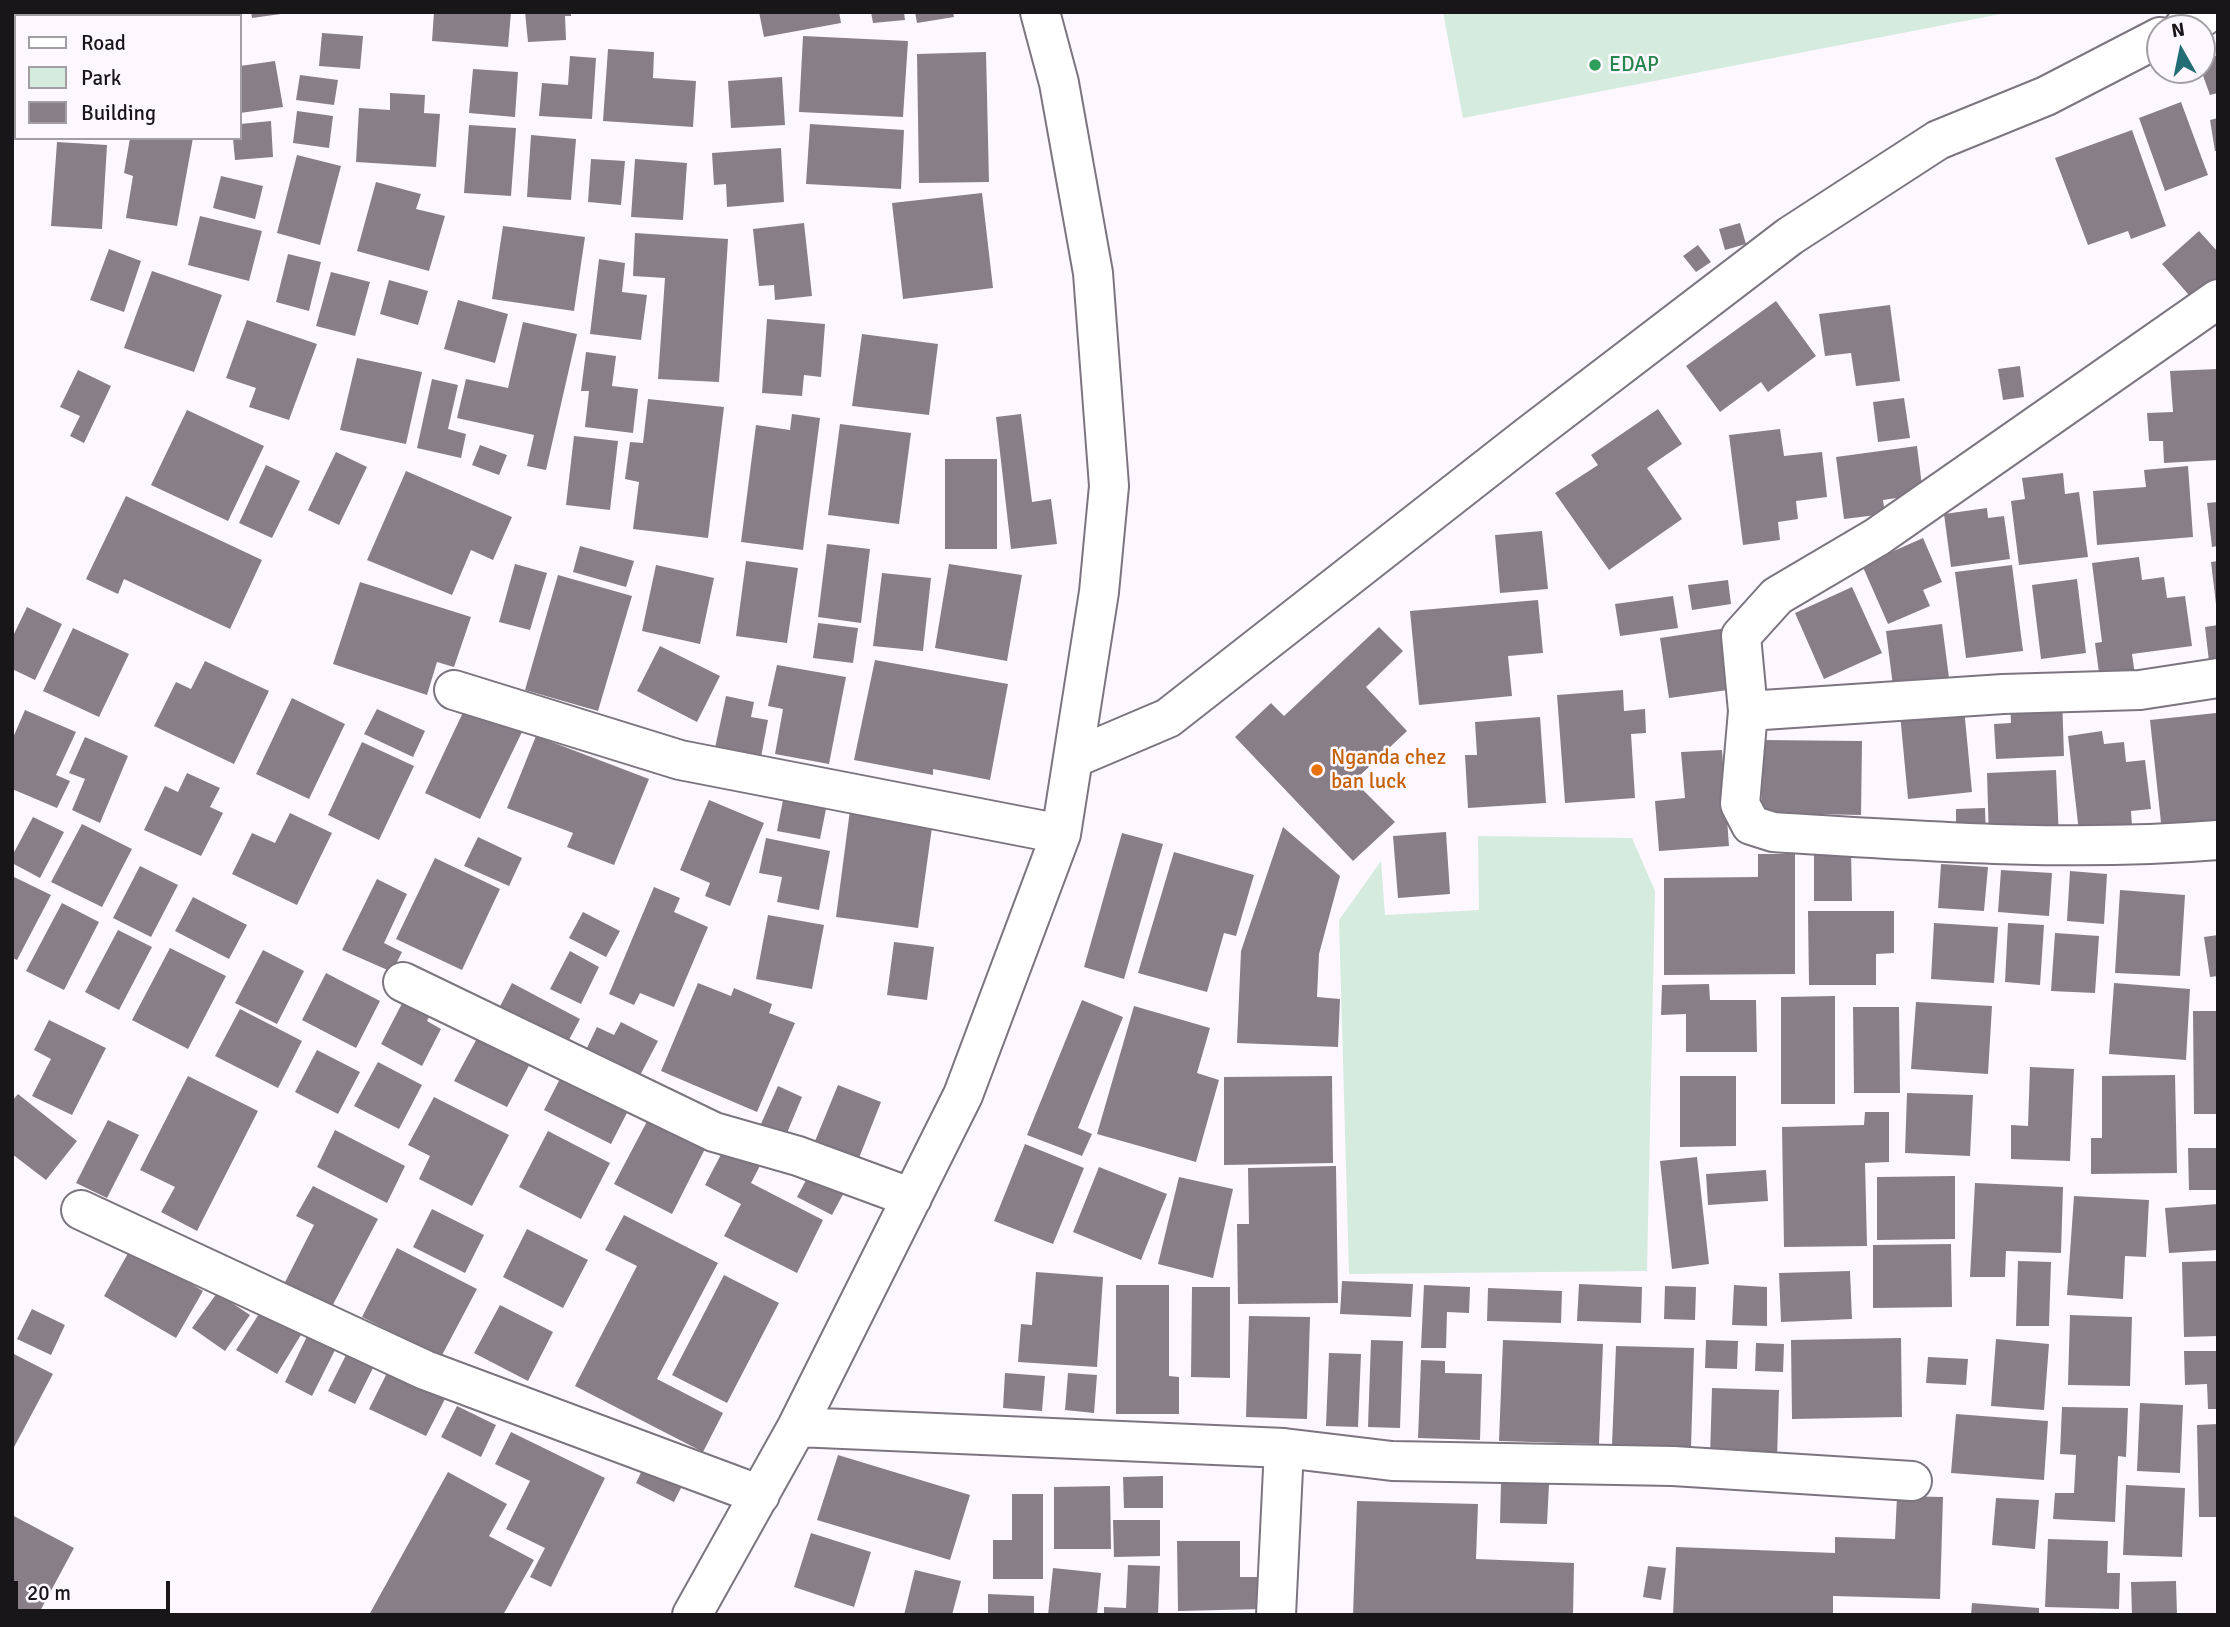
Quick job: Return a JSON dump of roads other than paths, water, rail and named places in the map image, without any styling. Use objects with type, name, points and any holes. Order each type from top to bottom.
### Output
[{"type":"street","points":[[692,1615],[797,1427],[963,1095],[1061,834],[1099,593],[1109,486],[1093,273],[1059,83],[1040,12]]},
{"type":"street","points":[[1074,758],[1168,718],[1790,236],[1938,140],[2046,96],[2146,44]]},
{"type":"street","points":[[2218,299],[1877,537],[1777,596],[1741,636],[1748,711],[1740,804],[1751,825],[1773,832],[2049,846],[2218,840]]},
{"type":"street","points":[[1748,711],[2003,694],[2140,690],[2218,678]]},
{"type":"street","points":[[454,690],[680,760],[1061,834]]},
{"type":"street","points":[[403,982],[715,1132],[798,1156],[912,1198]]},
{"type":"street","points":[[81,1210],[425,1370],[760,1495]]},
{"type":"street","points":[[797,1427],[1284,1448],[1392,1461],[1672,1466],[1912,1481]]},
{"type":"street","points":[[1276,1615],[1284,1448]]},
{"type":"place","name":"EDAP","points":[[1595,65]]},
{"type":"place","name":"Nganda chez ban luck","points":[[1317,770]]}]
